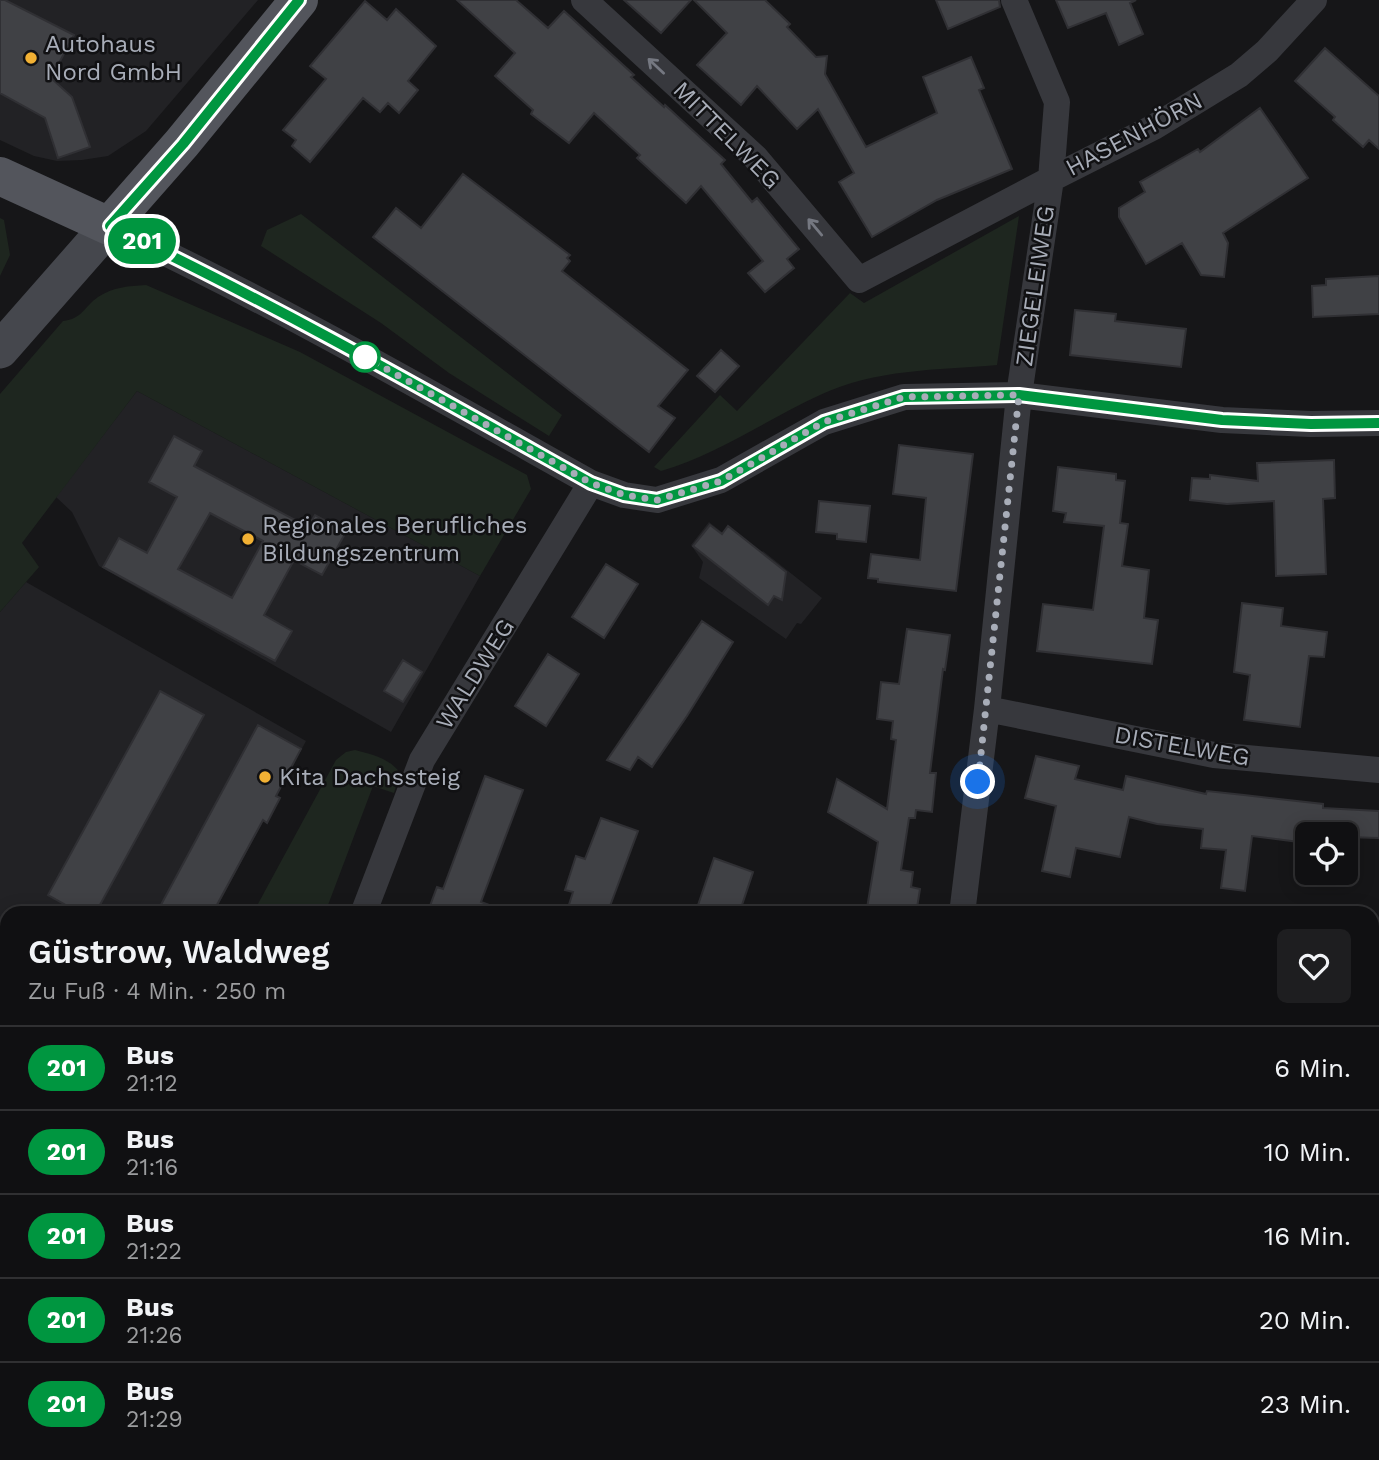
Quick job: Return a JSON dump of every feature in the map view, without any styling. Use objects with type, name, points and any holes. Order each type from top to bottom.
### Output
[{"type":"main road","points":[[0,350],[183,144],[299,0]]},
{"type":"main road","points":[[0,176],[110,226]]},
{"type":"street","name":"MITTELWEG","points":[[584,0],[755,157],[859,279]]},
{"type":"street","name":"ZIEGELEIWEG","points":[[963,906],[987,709],[1019,395],[1051,178],[1057,102],[1014,0]]},
{"type":"street","name":"HASENHÖRN","points":[[859,279],[1154,127],[1239,75],[1267,51],[1314,0]]},
{"type":"street","points":[[110,226],[188,263],[375,362],[591,483],[624,495],[657,500],[721,481],[824,422],[904,397],[1019,395],[1222,420],[1311,424],[1379,423]]},
{"type":"street","name":"WALDWEG","points":[[366,906],[422,760],[591,483]]},
{"type":"street","name":"DISTELWEG","points":[[987,709],[1214,755],[1379,770]]},
{"type":"shaded area","name":"Autohaus Nord GmbH","points":[[0,0],[258,0],[146,131],[108,156],[57,161],[34,156],[0,140]]},
{"type":"shaded area","points":[[301,214],[562,415],[549,436],[449,373],[381,323],[261,246],[267,230]]},
{"type":"shaded area","points":[[1019,216],[997,365],[884,375],[841,386],[682,464],[661,471],[654,467],[720,395],[737,411],[850,293],[864,303]]},
{"type":"shaded area","points":[[0,218],[4,220],[10,255],[0,276]]},
{"type":"shaded area","points":[[146,285],[300,352],[527,475],[531,489],[480,576],[137,391],[22,543],[39,567],[0,612],[0,394],[63,321],[79,315],[98,297],[109,291]]},
{"type":"shaded area","name":"Regionales Berufliches Bildungszentrum","points":[[137,391],[480,576],[391,732],[99,566],[72,512],[56,497]]},
{"type":"shaded area","points":[[709,522],[756,559],[763,551],[822,598],[801,624],[797,623],[786,639],[699,578],[703,562],[691,545]]},
{"type":"shaded area","points":[[26,582],[306,741],[218,906],[0,906],[0,612]]},
{"type":"shaded area","points":[[355,750],[374,755],[400,773],[394,793],[373,786],[328,905],[330,906],[257,906],[336,760],[346,752]]},
{"type":"building","name":"Autohaus Nord GmbH","points":[[0,0],[5,0],[74,35],[51,78],[72,97],[90,147],[58,158],[45,118],[0,93]]},
{"type":"building","points":[[457,0],[516,0],[548,28],[564,11],[634,75],[631,77],[725,160],[721,164],[752,202],[757,198],[799,249],[787,259],[794,268],[765,292],[748,273],[763,261],[701,186],[686,203],[637,158],[640,155],[594,113],[569,143],[531,114],[533,110],[495,76],[515,53]]},
{"type":"building","points":[[624,0],[691,0],[661,33]]},
{"type":"building","points":[[694,0],[765,0],[790,24],[787,27],[816,57],[827,56],[825,74],[866,147],[937,113],[923,77],[971,57],[984,88],[979,90],[1012,169],[937,200],[872,237],[839,182],[854,173],[818,109],[797,129],[757,86],[741,105],[697,65],[727,33]]},
{"type":"building","points":[[936,0],[999,0],[1000,7],[948,29]]},
{"type":"building","points":[[1056,0],[1136,0],[1130,3],[1143,34],[1119,45],[1106,13],[1068,28]]},
{"type":"building","points":[[365,1],[387,20],[396,9],[436,46],[408,81],[418,90],[399,113],[388,103],[380,112],[363,98],[310,162],[292,146],[296,140],[283,130],[326,79],[310,66]]},
{"type":"building","points":[[1325,48],[1379,96],[1379,149],[1369,140],[1363,147],[1295,81]]},
{"type":"building","points":[[1260,108],[1308,178],[1223,233],[1228,243],[1224,277],[1201,275],[1182,243],[1146,264],[1119,217],[1119,208],[1145,192],[1140,182],[1198,149],[1200,152]]},
{"type":"building","points":[[463,174],[570,255],[567,258],[570,261],[562,271],[688,370],[658,406],[675,418],[649,452],[373,237],[396,208],[421,228]]},
{"type":"building","points":[[1379,276],[1379,314],[1313,317],[1312,286],[1326,285],[1326,279]]},
{"type":"building","points":[[1075,310],[1116,314],[1115,321],[1186,329],[1181,367],[1070,355]]},
{"type":"building","points":[[721,350],[739,366],[715,392],[697,376]]},
{"type":"building","points":[[174,436],[202,451],[194,466],[308,527],[315,515],[346,532],[322,575],[294,560],[264,615],[292,631],[275,661],[103,567],[119,538],[147,553],[177,497],[149,482]],"holes":[[[210,513],[263,541],[232,598],[178,569]]]},
{"type":"building","points":[[899,445],[973,454],[956,591],[878,582],[878,579],[868,578],[871,554],[920,560],[926,498],[893,494]]},
{"type":"building","points":[[1334,460],[1335,498],[1323,499],[1326,574],[1276,576],[1274,501],[1227,504],[1190,500],[1192,478],[1210,479],[1210,475],[1258,481],[1257,463]]},
{"type":"building","points":[[1058,467],[1116,474],[1116,480],[1125,481],[1120,523],[1128,524],[1122,566],[1149,570],[1144,618],[1158,620],[1152,664],[1037,651],[1043,604],[1093,610],[1104,526],[1064,522],[1066,513],[1053,511]]},
{"type":"building","points":[[819,501],[870,506],[866,542],[837,539],[837,534],[816,532]]},
{"type":"building","points":[[710,525],[722,534],[728,526],[786,572],[782,600],[774,596],[768,605],[693,546]]},
{"type":"building","points":[[606,564],[638,584],[604,638],[572,617]]},
{"type":"building","points":[[1242,603],[1283,608],[1281,626],[1327,632],[1324,657],[1309,656],[1300,727],[1244,720],[1250,675],[1234,672]]},
{"type":"building","points":[[702,621],[733,642],[687,716],[652,767],[638,757],[630,770],[607,760]]},
{"type":"building","points":[[907,629],[950,635],[930,773],[936,773],[932,812],[916,810],[915,818],[909,818],[901,870],[913,872],[911,887],[920,889],[917,906],[867,906],[878,842],[828,812],[837,779],[887,809],[896,740],[891,739],[893,721],[877,719],[881,682],[899,684]]},
{"type":"building","points":[[548,654],[579,674],[546,726],[515,706]]},
{"type":"building","points":[[403,660],[422,672],[403,702],[384,691]]},
{"type":"building","points":[[160,691],[204,715],[99,906],[68,906],[48,895]]},
{"type":"building","points":[[258,725],[301,749],[276,796],[280,798],[267,823],[263,820],[216,906],[160,906]]},
{"type":"building","points":[[1036,756],[1079,766],[1075,779],[1123,790],[1126,776],[1206,794],[1207,791],[1323,804],[1323,808],[1379,811],[1379,838],[1358,837],[1358,822],[1295,822],[1295,841],[1252,836],[1245,891],[1221,888],[1226,850],[1201,848],[1203,829],[1157,824],[1129,817],[1120,857],[1076,848],[1070,877],[1042,871],[1056,806],[1025,798]]},
{"type":"building","points":[[485,776],[523,790],[481,902],[492,906],[430,906],[437,887],[443,889]]},
{"type":"building","points":[[601,818],[638,831],[610,906],[569,906],[573,892],[565,890],[576,856],[585,859]]},
{"type":"building","points":[[714,858],[753,872],[742,906],[698,906]]},
{"type":"bus line","name":"201","points":[[299,0],[183,144],[110,226],[188,263],[375,362],[591,483],[624,495],[657,500],[721,481],[824,422],[904,397],[1019,395],[1222,420],[1311,424],[1379,423]]},
{"type":"place","name":"Autohaus Nord GmbH","points":[[31,58]]},
{"type":"place","name":"Regionales Berufliches Bildungszentrum","points":[[248,539]]},
{"type":"place","name":"Kita Dachssteig","points":[[265,777]]},
{"type":"route","points":[[365,357],[591,483],[624,495],[657,500],[721,481],[824,422],[904,397],[1019,395],[978,782]]}]
